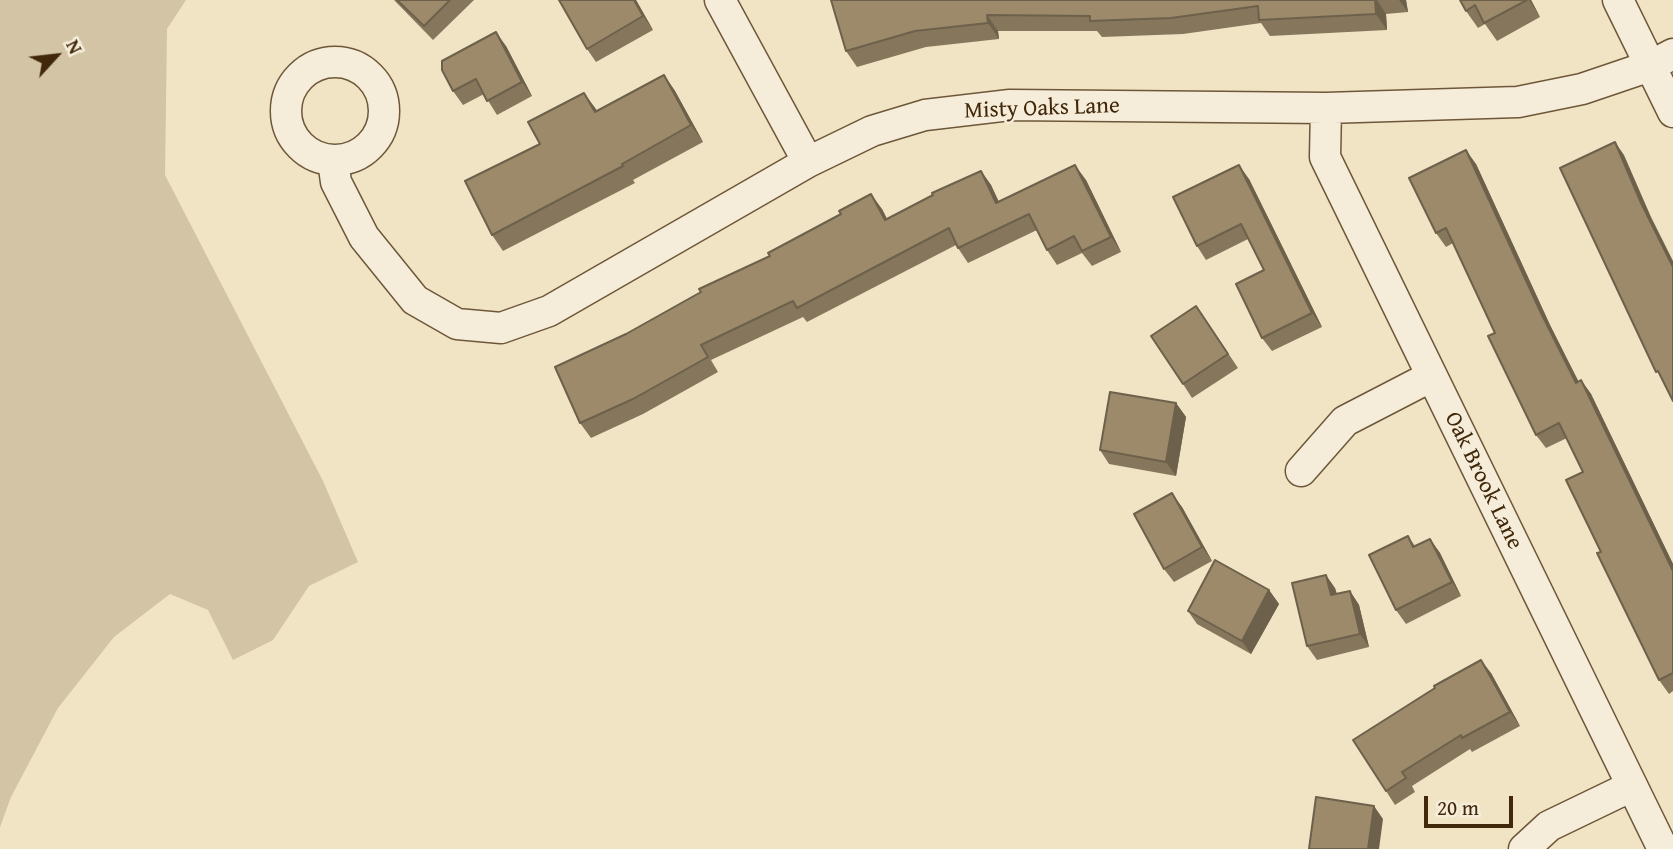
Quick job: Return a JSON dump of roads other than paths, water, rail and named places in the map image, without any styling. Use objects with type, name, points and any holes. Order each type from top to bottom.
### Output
[{"type":"street","points":[[720,0],[808,162]]},
{"type":"street","points":[[1618,0],[1661,60],[1673,112]]},
{"type":"street","name":"Misty Oaks Lane","points":[[333,161],[336,182],[364,237],[415,300],[457,324],[501,328],[549,311],[808,162],[872,131],[925,114],[1010,105],[1326,108],[1518,102],[1582,89],[1661,60]]},
{"type":"street","name":"Oak Brook Lane","points":[[1326,108],[1325,157],[1663,849]]},
{"type":"street","points":[[1301,471],[1345,421],[1432,376]]},
{"type":"street","points":[[1524,849],[1549,826],[1632,786]]}]
